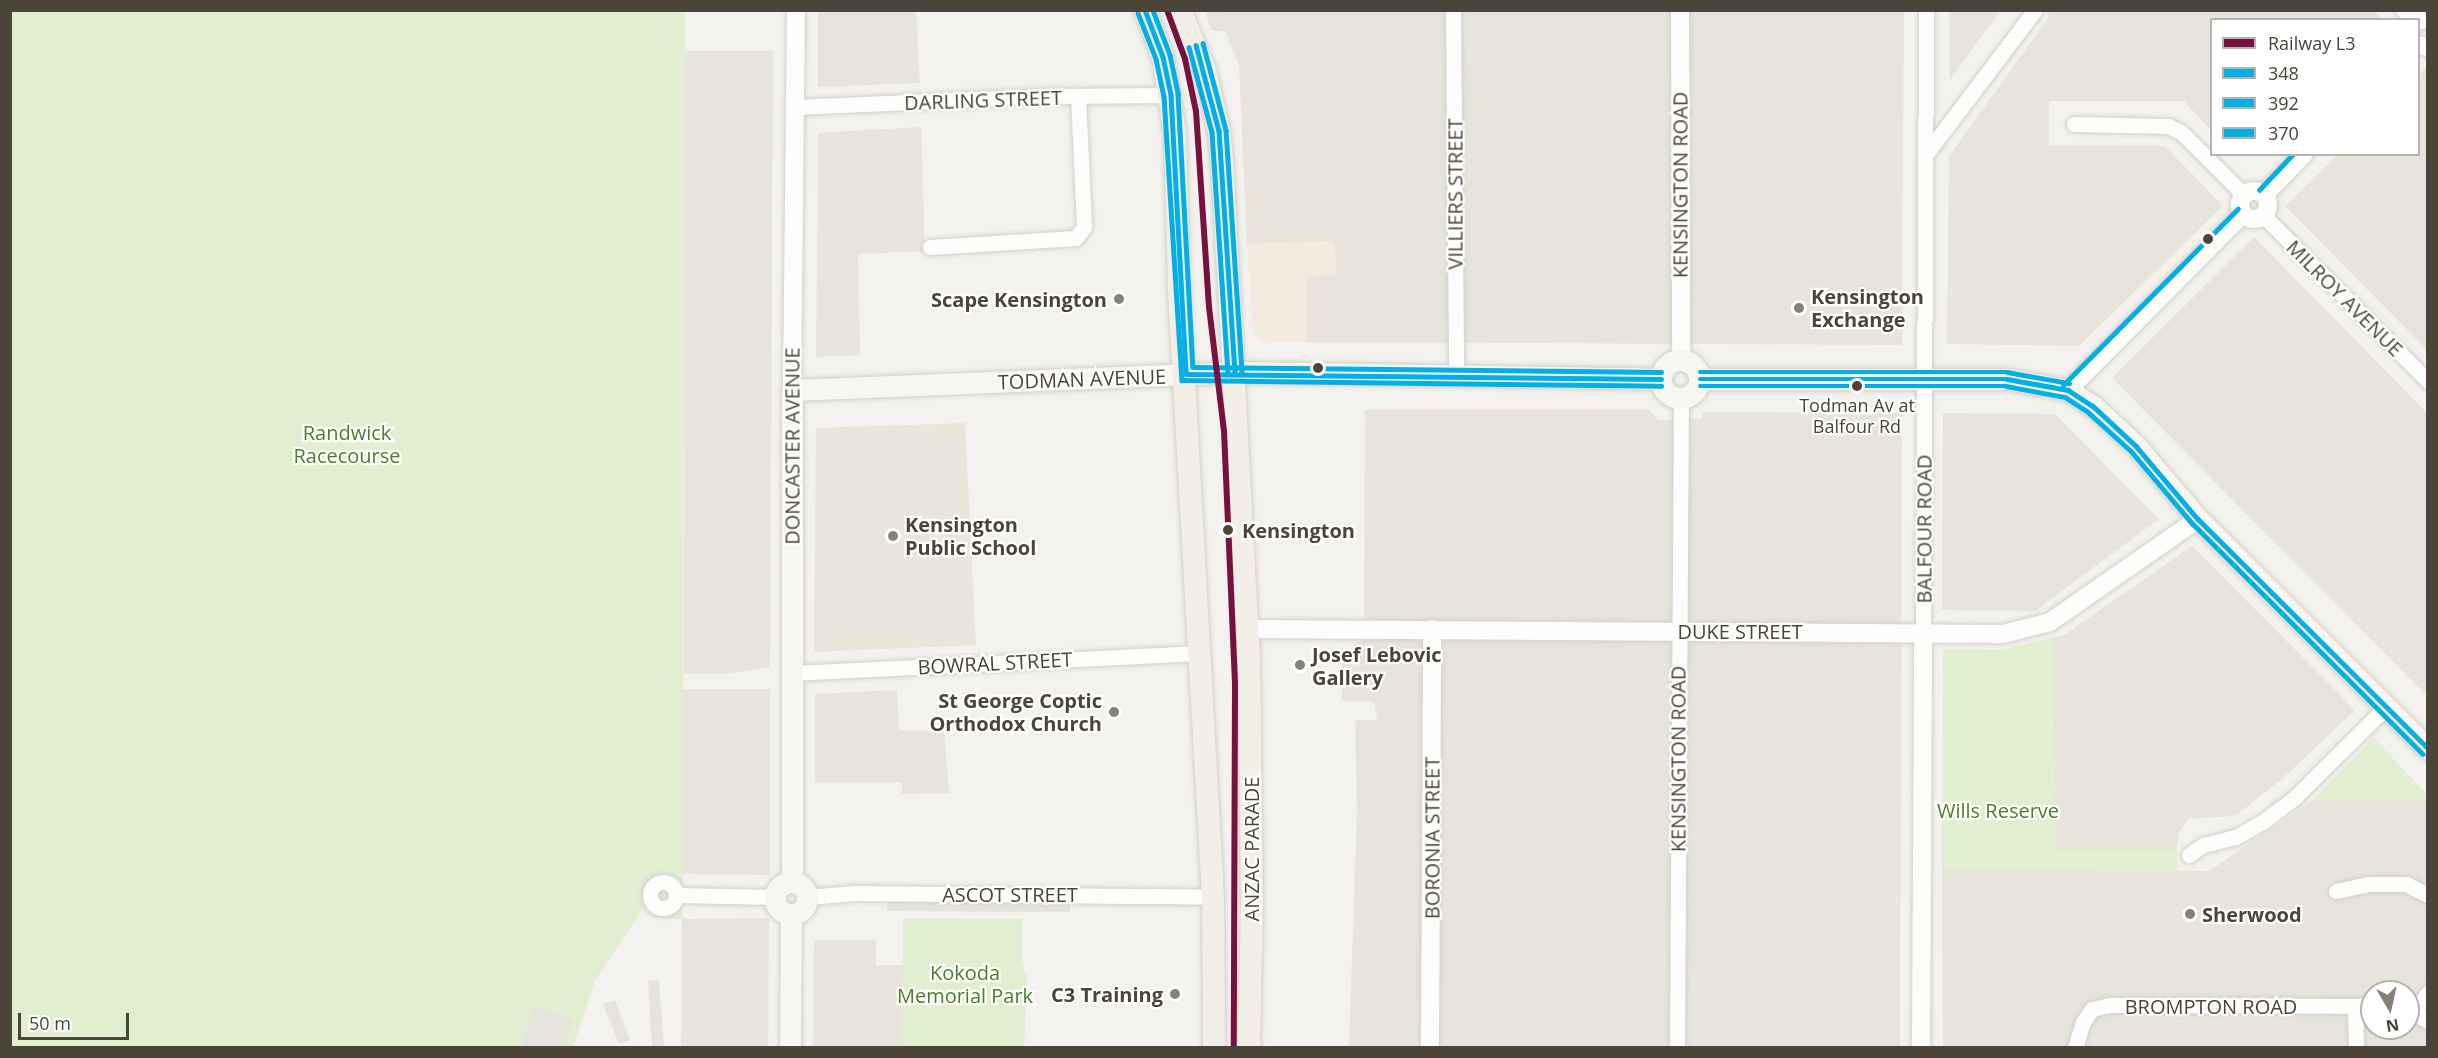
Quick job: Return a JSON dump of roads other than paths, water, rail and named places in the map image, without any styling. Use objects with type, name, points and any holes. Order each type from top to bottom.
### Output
[{"type":"main road","name":"ANZAC PARADE","points":[[1145,10],[1163,57],[1171,95],[1198,654],[1213,897],[1214,1047]]},
{"type":"main road","name":"ANZAC PARADE","points":[[1180,10],[1205,70],[1219,131],[1235,372],[1247,629],[1252,892],[1249,1047]]},
{"type":"main road","points":[[1681,359],[1692,363],[1700,379],[1696,390],[1681,398],[1664,390],[1661,379],[1669,362],[1681,359]]},
{"type":"main road","name":"TODMAN AVENUE","points":[[792,390],[1235,372],[1661,379]]},
{"type":"main road","points":[[1700,379],[2025,380],[2068,390],[2093,406],[2136,446],[2198,519],[2427,749]]},
{"type":"main road","name":"DONCASTER AVENUE","points":[[792,390],[792,882]]},
{"type":"main road","points":[[792,882],[803,888],[807,897],[801,911],[791,914],[781,911],[775,897],[779,887],[792,882]]},
{"type":"main road","points":[[790,1047],[791,914]]},
{"type":"street","name":"DONCASTER AVENUE","points":[[792,390],[796,10]]},
{"type":"street","name":"VILLIERS STREET","points":[[1453,10],[1456,377]]},
{"type":"street","name":"KENSINGTON ROAD","points":[[1680,10],[1681,359]]},
{"type":"street","name":"BALFOUR ROAD","points":[[1921,1047],[1926,10]]},
{"type":"street","points":[[1926,154],[2036,10]]},
{"type":"street","name":"DARLING STREET","points":[[795,107],[1171,95]]},
{"type":"street","points":[[930,247],[1076,238],[1084,227],[1078,97]]},
{"type":"street","points":[[2074,124],[2169,126],[2181,132],[2244,195]]},
{"type":"street","points":[[2264,195],[2302,156]]},
{"type":"street","points":[[2252,191],[2264,195],[2268,203],[2263,215],[2255,219],[2243,214],[2240,207],[2244,195],[2252,191]]},
{"type":"street","points":[[2068,390],[2243,214]]},
{"type":"street","name":"MILROY AVENUE","points":[[2263,215],[2427,381]]},
{"type":"street","name":"KENSINGTON ROAD","points":[[1677,1047],[1681,398]]},
{"type":"street","name":"DUKE STREET","points":[[1247,629],[1679,630],[2003,634],[2050,622],[2198,519]]},
{"type":"street","name":"BORONIA STREET","points":[[1430,1047],[1432,629]]},
{"type":"street","name":"BOWRAL STREET","points":[[792,673],[1198,654]]},
{"type":"street","points":[[2189,855],[2204,845],[2236,837],[2265,820],[2295,797],[2386,707]]},
{"type":"street","points":[[2336,891],[2369,884],[2406,884],[2427,895]]},
{"type":"street","name":"ASCOT STREET","points":[[807,897],[855,893],[1213,897]]},
{"type":"street","points":[[677,895],[775,897]]},
{"type":"street","name":"BROMPTON ROAD","points":[[2076,1047],[2083,1022],[2092,1009],[2110,1005],[2360,1006]]},
{"type":"street","points":[[2355,1006],[2356,1047]]},
{"type":"rail line","name":"L3","points":[[1167,10],[1185,59],[1196,111],[1209,307],[1224,431],[1235,685],[1234,1048]]},
{"type":"place","name":"Scape Kensington","points":[[1119,299]]},
{"type":"place","name":"Kensington Exchange","points":[[1799,308]]},
{"type":"place","name":"Todman Av at Balfour Rd","points":[[1857,386]]},
{"type":"place","name":"Kensington","points":[[1228,530]]},
{"type":"place","name":"Kensington Public School","points":[[893,536]]},
{"type":"place","name":"Josef Lebovic Gallery","points":[[1300,665]]},
{"type":"place","name":"St George Coptic Orthodox Church","points":[[1114,712]]},
{"type":"place","name":"Sherwood","points":[[2190,914]]},
{"type":"place","name":"C3 Training","points":[[1175,994]]},
{"type":"park label","name":"Randwick Racecourse","points":[[347,444]]},
{"type":"park label","name":"Wills Reserve","points":[[1998,810]]},
{"type":"park label","name":"Kokoda Memorial Park","points":[[965,984]]}]
